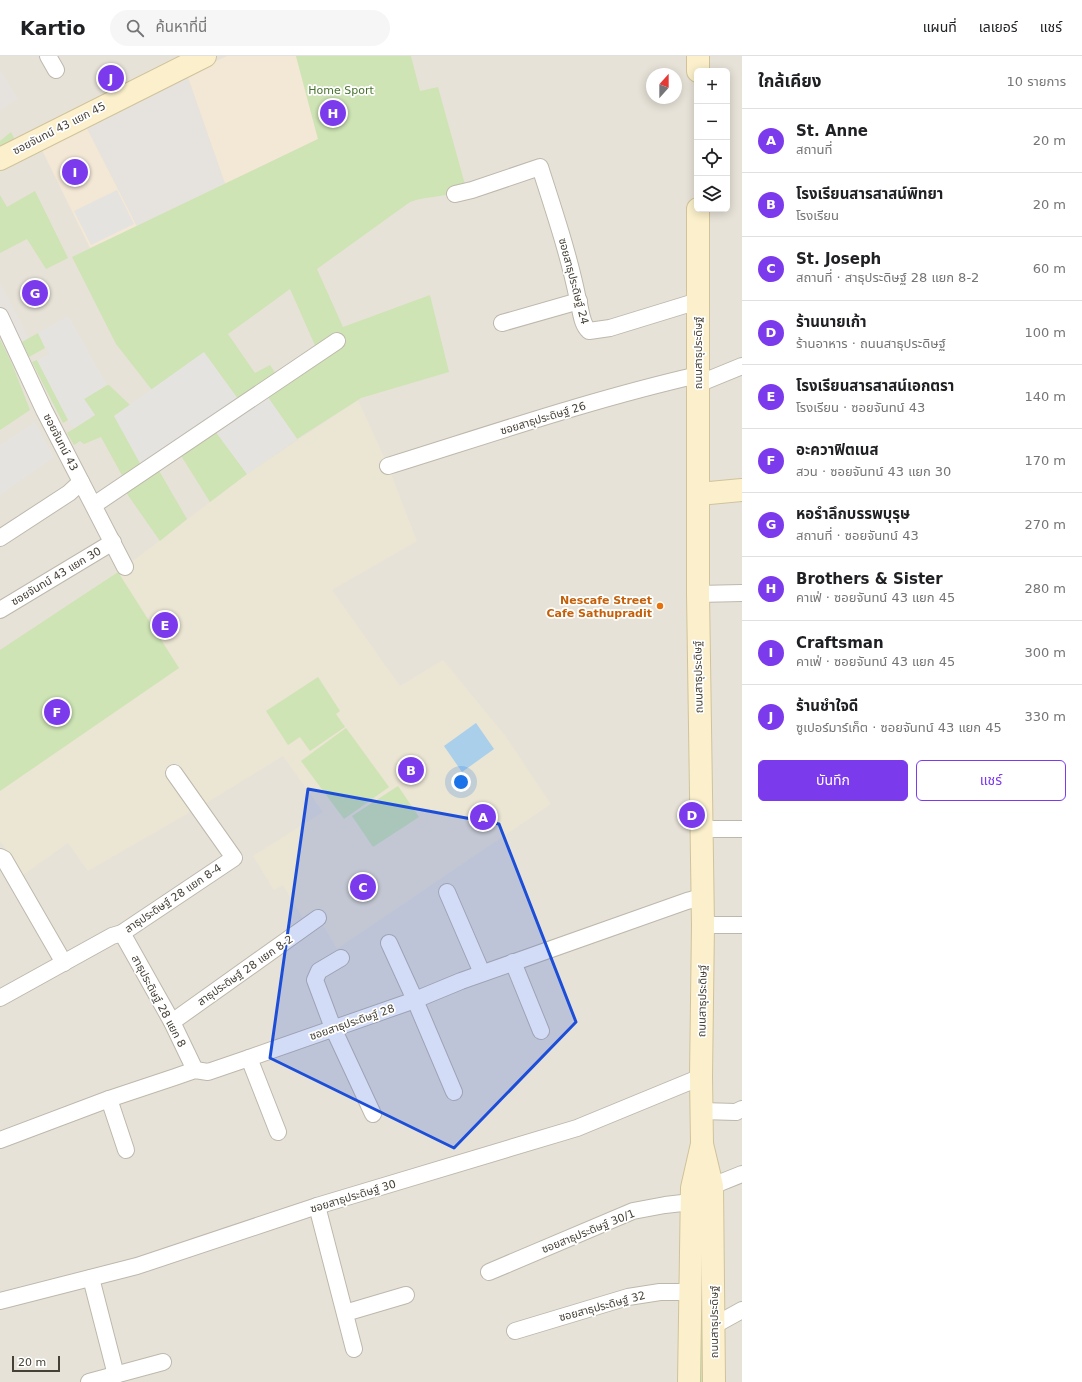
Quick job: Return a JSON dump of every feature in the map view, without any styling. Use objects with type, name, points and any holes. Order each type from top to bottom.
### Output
[{"type":"main road","name":"ซอยจันทน์ 43 แยก 45","points":[[0,158],[205,56]]},
{"type":"main road","points":[[698,56],[698,68]]},
{"type":"main road","name":"ถนนสาธุประดิษฐ์","points":[[698,212],[698,594],[703,925],[701,1077],[702,1144],[712,1186],[715,1325],[714,1382]]},
{"type":"main road","points":[[699,494],[742,490]]},
{"type":"main road","name":"ถนนสาธุประดิษฐ์","points":[[689,1382],[691,1202],[694,1171],[702,1144]]},
{"type":"street","name":"ซอยสาธุประดิษฐ์ 24","points":[[455,194],[540,167],[570,263],[582,319],[589,331],[610,328],[698,300]]},
{"type":"street","points":[[502,323],[579,301]]},
{"type":"street","name":"ซอยจันทน์ 43","points":[[0,316],[44,410],[125,567]]},
{"type":"street","points":[[94,506],[337,341]]},
{"type":"street","name":"ซอยสาธุประดิษฐ์ 26","points":[[388,466],[546,416],[663,382],[698,379],[742,366]]},
{"type":"street","points":[[0,538],[69,493],[81,482]]},
{"type":"street","name":"ซอยจันทน์ 43 แยก 30","points":[[0,610],[112,542]]},
{"type":"street","points":[[698,594],[742,593]]},
{"type":"street","name":"สาธุประดิษฐ์ 28 แยก 8-4","points":[[0,998],[112,936],[122,933],[234,858],[174,773]]},
{"type":"street","points":[[701,829],[742,829]]},
{"type":"street","points":[[0,857],[4,859],[64,963]]},
{"type":"street","points":[[448,892],[482,973]]},
{"type":"street","name":"ซอยสาธุประดิษฐ์ 28","points":[[0,1140],[109,1099],[195,1070],[208,1072],[249,1058],[415,1000],[482,973],[687,900],[702,897]]},
{"type":"street","name":"สาธุประดิษฐ์ 28 แยก 8-2","points":[[172,1022],[318,918]]},
{"type":"street","points":[[703,925],[742,925]]},
{"type":"street","name":"สาธุประดิษฐ์ 28 แยก 8","points":[[122,933],[172,1022],[195,1070]]},
{"type":"street","points":[[388,943],[415,1000],[454,1092]]},
{"type":"street","points":[[341,958],[319,971],[315,980],[333,1028],[373,1114]]},
{"type":"street","points":[[513,962],[541,1031]]},
{"type":"street","points":[[249,1058],[278,1132]]},
{"type":"street","name":"ซอยสาธุประดิษฐ์ 30","points":[[0,1301],[137,1266],[317,1206],[577,1128],[701,1077]]},
{"type":"street","points":[[109,1099],[126,1150]]},
{"type":"street","points":[[702,1111],[736,1112],[742,1109]]},
{"type":"street","points":[[712,1186],[742,1174]]},
{"type":"street","name":"ซอยสาธุประดิษฐ์ 30/1","points":[[489,1272],[633,1211],[691,1202]]},
{"type":"street","points":[[317,1206],[354,1348]]},
{"type":"street","points":[[91,1278],[116,1375]]},
{"type":"street","name":"ซอยสาธุประดิษฐ์ 32","points":[[515,1331],[628,1297],[654,1292],[691,1292]]},
{"type":"street","points":[[345,1313],[406,1295]]},
{"type":"street","points":[[715,1325],[742,1310]]},
{"type":"street","points":[[89,1382],[163,1362]]},
{"type":"highlighted area","points":[[308,789],[499,824],[576,1022],[454,1148],[270,1058]]},
{"type":"shaded area","points":[[0,56],[742,56],[742,1382],[0,1382]]},
{"type":"shaded area","points":[[227,56],[296,56],[318,139],[225,184],[187,75]]},
{"type":"shaded area","points":[[0,69],[18,99],[0,111]]},
{"type":"shaded area","points":[[187,75],[225,184],[137,226],[87,128]]},
{"type":"shaded area","points":[[87,128],[137,226],[90,248],[41,148]]},
{"type":"shaded area","points":[[117,190],[134,224],[91,245],[74,211]]},
{"type":"shaded area","points":[[0,282],[29,338],[22,343],[29,357],[12,364],[0,339]]},
{"type":"shaded area","points":[[68,316],[107,385],[84,399],[95,415],[73,429],[37,360],[49,354],[38,333]]},
{"type":"shaded area","points":[[204,352],[241,403],[267,396],[297,439],[247,474],[208,421],[142,467],[114,416]]},
{"type":"shaded area","points":[[358,400],[388,466],[417,541],[332,590],[400,686],[443,660],[507,738],[551,804],[337,949],[317,915],[305,922],[283,885],[274,890],[253,856],[323,812],[283,756],[211,800],[88,871],[68,843],[23,875],[0,841],[0,653],[129,564],[247,474]]},
{"type":"shaded area","points":[[35,422],[54,457],[0,495],[0,445]]},
{"type":"green space","name":"Home Sport","points":[[296,56],[411,56],[420,91],[438,87],[466,188],[445,195],[410,202],[317,269],[343,327],[430,295],[449,372],[361,398],[297,439],[267,396],[346,341],[341,335],[341,332],[317,350],[290,289],[228,334],[255,373],[270,365],[278,377],[241,403],[152,390],[116,344],[72,257],[318,139]]},
{"type":"green space","points":[[11,132],[15,140],[0,150],[0,141]]},
{"type":"green space","points":[[35,191],[68,258],[46,269],[27,239],[0,253],[0,195],[7,207]]},
{"type":"green space","points":[[38,333],[45,348],[29,357],[22,342]]},
{"type":"green space","points":[[0,339],[12,364],[30,410],[0,430]]},
{"type":"green space","points":[[37,360],[68,420],[63,423],[32,362]]},
{"type":"green space","points":[[109,385],[130,405],[142,467],[124,479],[101,437],[84,444],[80,441],[74,445],[67,433],[95,415],[84,399]]},
{"type":"green space","points":[[215,431],[247,474],[210,502],[180,454]]},
{"type":"green space","points":[[158,469],[187,519],[160,541],[125,491]]},
{"type":"green space","points":[[118,572],[179,668],[0,791],[0,650]]},
{"type":"green space","points":[[318,677],[340,711],[336,714],[345,727],[310,751],[300,737],[288,745],[266,711]]},
{"type":"green space","points":[[346,728],[389,787],[344,819],[301,761]]},
{"type":"green space","points":[[398,786],[419,817],[373,847],[352,816]]},
{"type":"green space","points":[[701,1186],[704,1382],[699,1382]]},
{"type":"water","points":[[476,723],[494,749],[462,772],[444,746]]},
{"type":"place","name":"ร้านชำใจดี","points":[[111,78]]},
{"type":"place","name":"Brothers & Sister","points":[[333,113]]},
{"type":"place","name":"Craftsman","points":[[75,172]]},
{"type":"place","name":"หอรำลึกบรรพบุรุษ","points":[[35,293]]},
{"type":"place","name":"Nescafe Street Cafe Sathupradit","points":[[660,606]]},
{"type":"place","name":"โรงเรียนสารสาสน์เอกตรา","points":[[165,625]]},
{"type":"place","name":"อะควาฟิตเนส","points":[[57,712]]},
{"type":"place","name":"โรงเรียนสารสาสน์พิทยา","points":[[411,770]]},
{"type":"place","name":"ร้านนายเก้า","points":[[692,815]]},
{"type":"place","name":"St. Anne","points":[[483,817]]},
{"type":"place","name":"St. Joseph","points":[[363,887]]}]
